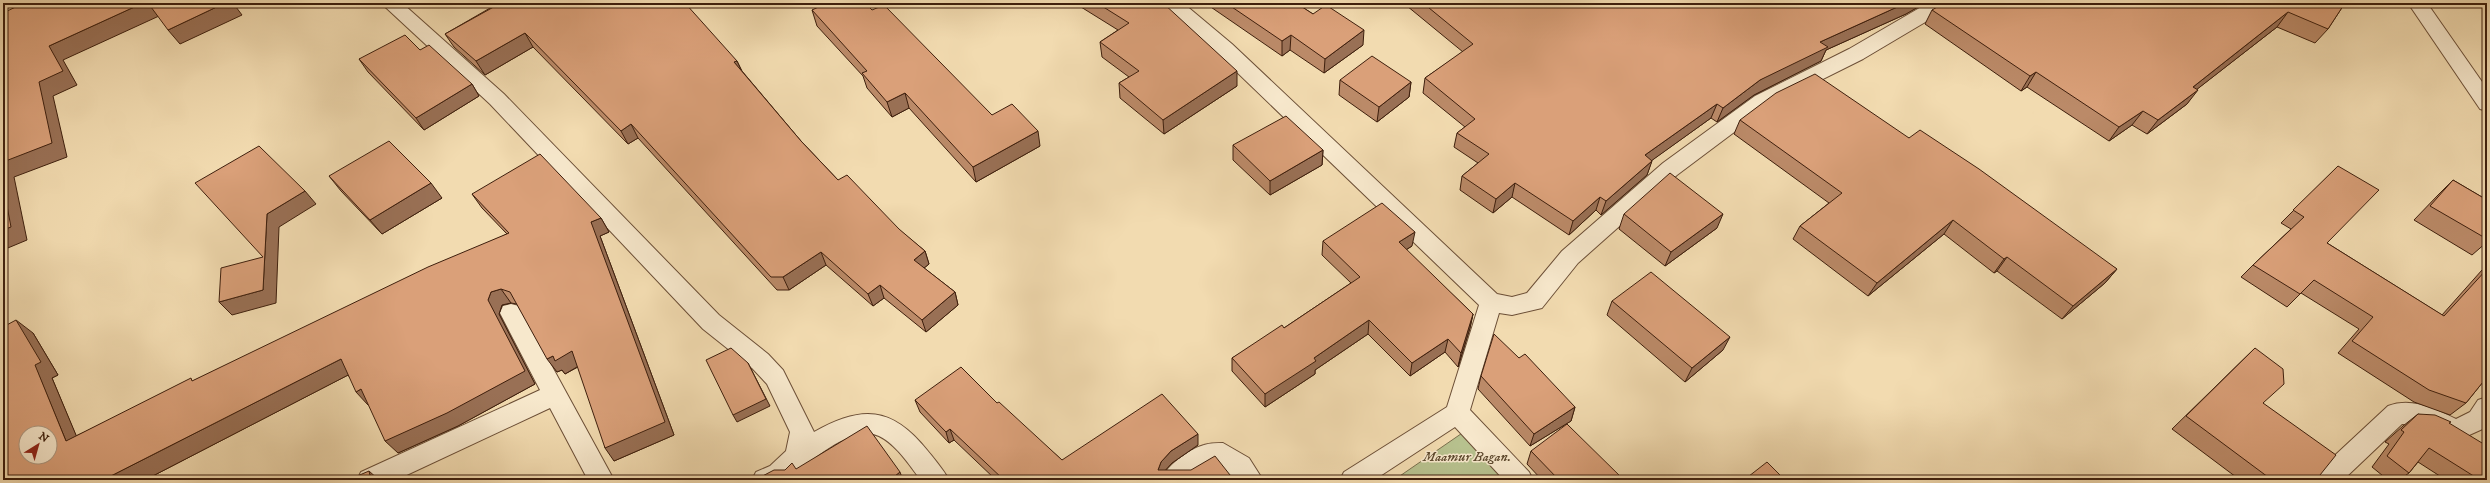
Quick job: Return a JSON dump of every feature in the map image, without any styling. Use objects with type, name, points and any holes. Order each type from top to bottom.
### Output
[{"type":"street","points":[[390,3],[497,99],[711,322],[760,361],[775,377],[802,432],[797,456]]},
{"type":"street","points":[[1171,3],[1225,49],[1491,302],[1512,306],[1534,301],[1570,256],[1664,174],[1762,101],[1856,54],[1942,3]]},
{"type":"street","points":[[2417,3],[2487,104]]},
{"type":"street","points":[[1353,480],[1458,413],[1491,302]]},
{"type":"street","points":[[511,313],[601,480]]},
{"type":"street","points":[[370,480],[555,394]]},
{"type":"street","points":[[2326,480],[2397,413],[2422,415],[2456,430],[2479,419],[2487,407]]},
{"type":"street","points":[[1458,413],[1520,480]]},
{"type":"street","points":[[764,480],[779,474],[797,456],[842,429],[862,423],[878,423],[894,432],[936,480]]},
{"type":"street","points":[[1173,480],[1206,455],[1223,454],[1240,466],[1250,480]]},
{"type":"green space","name":"Maamur Bagan.","points":[[1471,427],[1520,480],[1394,480]]},
{"type":"building","points":[[24,3],[143,3],[49,46],[63,71],[39,82],[52,143],[3,162],[3,13]]},
{"type":"building","points":[[148,3],[225,3],[168,30]]},
{"type":"building","points":[[498,3],[630,3],[632,5],[636,3],[685,3],[737,61],[734,62],[801,141],[838,180],[847,175],[899,229],[925,251],[914,260],[955,292],[922,320],[880,285],[868,294],[821,252],[783,277],[771,277],[631,124],[621,131],[525,33],[476,61],[445,34],[499,4]]},
{"type":"building","points":[[827,3],[865,3],[872,10],[884,5],[992,115],[1012,104],[1038,131],[973,167],[905,93],[887,102],[862,73],[867,71],[812,10]]},
{"type":"building","points":[[1097,3],[1163,3],[1237,71],[1163,120],[1119,83],[1139,71],[1100,42],[1129,23]]},
{"type":"building","points":[[1226,3],[1296,3],[1313,14],[1326,5],[1364,30],[1325,59],[1291,35],[1282,41]]},
{"type":"building","points":[[1423,3],[1906,3],[1820,42],[1828,47],[1760,80],[1723,108],[1717,104],[1645,155],[1652,161],[1606,201],[1600,197],[1573,221],[1515,183],[1496,199],[1462,176],[1489,154],[1457,133],[1475,119],[1425,78],[1473,44]]},
{"type":"building","points":[[1944,3],[2345,3],[2328,29],[2288,12],[2193,87],[2198,90],[2158,120],[2143,111],[2119,127],[2036,72],[2030,76],[1932,10]]},
{"type":"building","points":[[405,35],[420,50],[429,45],[472,84],[416,118],[359,59]]},
{"type":"building","points":[[1372,56],[1411,82],[1379,107],[1340,80]]},
{"type":"building","points":[[1815,74],[1909,138],[1920,130],[1979,169],[2117,269],[2073,306],[2007,257],[2004,259],[1953,220],[1877,283],[1800,226],[1842,193],[1740,120],[1776,93]]},
{"type":"building","points":[[1286,116],[1323,150],[1270,181],[1233,145]]},
{"type":"building","points":[[389,141],[431,183],[370,220],[329,176]]},
{"type":"building","points":[[259,146],[305,191],[267,214],[263,290],[219,302],[221,268],[263,257],[195,183]]},
{"type":"building","points":[[540,154],[601,218],[591,222],[665,422],[605,448],[572,351],[555,361],[553,356],[547,359],[510,292],[501,289],[491,292],[488,300],[525,371],[447,413],[385,441],[361,389],[356,392],[341,359],[103,480],[3,480],[3,327],[16,320],[41,362],[35,365],[66,441],[191,378],[192,381],[428,267],[509,233],[472,194]]},
{"type":"building","points":[[2338,166],[2379,190],[2327,243],[2444,316],[2487,269],[2487,377],[2466,403],[2429,390],[2352,341],[2373,317],[2314,280],[2300,294],[2253,265],[2304,217],[2293,210]]},
{"type":"building","points":[[1670,173],[1723,214],[1671,252],[1624,214]]},
{"type":"building","points":[[2453,180],[2487,200],[2487,239],[2430,206]]},
{"type":"building","points":[[3,185],[11,227],[3,230]]},
{"type":"building","points":[[1382,203],[1415,232],[1399,242],[1473,314],[1461,353],[1448,339],[1412,363],[1369,320],[1314,358],[1316,361],[1265,394],[1232,358],[1282,325],[1284,328],[1360,277],[1323,241]]},
{"type":"building","points":[[1651,272],[1730,337],[1692,368],[1612,301]]},
{"type":"building","points":[[1494,334],[1519,358],[1525,354],[1575,407],[1534,434],[1481,376]]},
{"type":"building","points":[[731,348],[748,363],[766,399],[733,415],[706,360]]},
{"type":"building","points":[[2255,348],[2283,369],[2284,384],[2263,403],[2336,455],[2316,480],[2272,480],[2186,416]]},
{"type":"building","points":[[961,367],[997,403],[999,402],[1062,460],[1162,394],[1198,434],[1171,451],[1161,462],[1158,470],[1191,470],[1215,456],[1234,480],[1004,480],[950,429],[946,432],[915,400]]},
{"type":"building","points":[[2418,414],[2435,415],[2451,422],[2449,423],[2487,446],[2487,480],[2480,480],[2429,448],[2409,473],[2387,456],[2404,432],[2401,430]]},
{"type":"building","points":[[1567,424],[1622,478],[1619,480],[1559,480],[1531,451]]},
{"type":"building","points":[[867,426],[900,472],[895,476],[897,480],[755,480],[774,470],[785,470],[792,463],[796,469]]},
{"type":"building","points":[[1767,462],[1785,480],[1744,480]]},
{"type":"building","points":[[369,471],[371,480],[348,480]]}]
